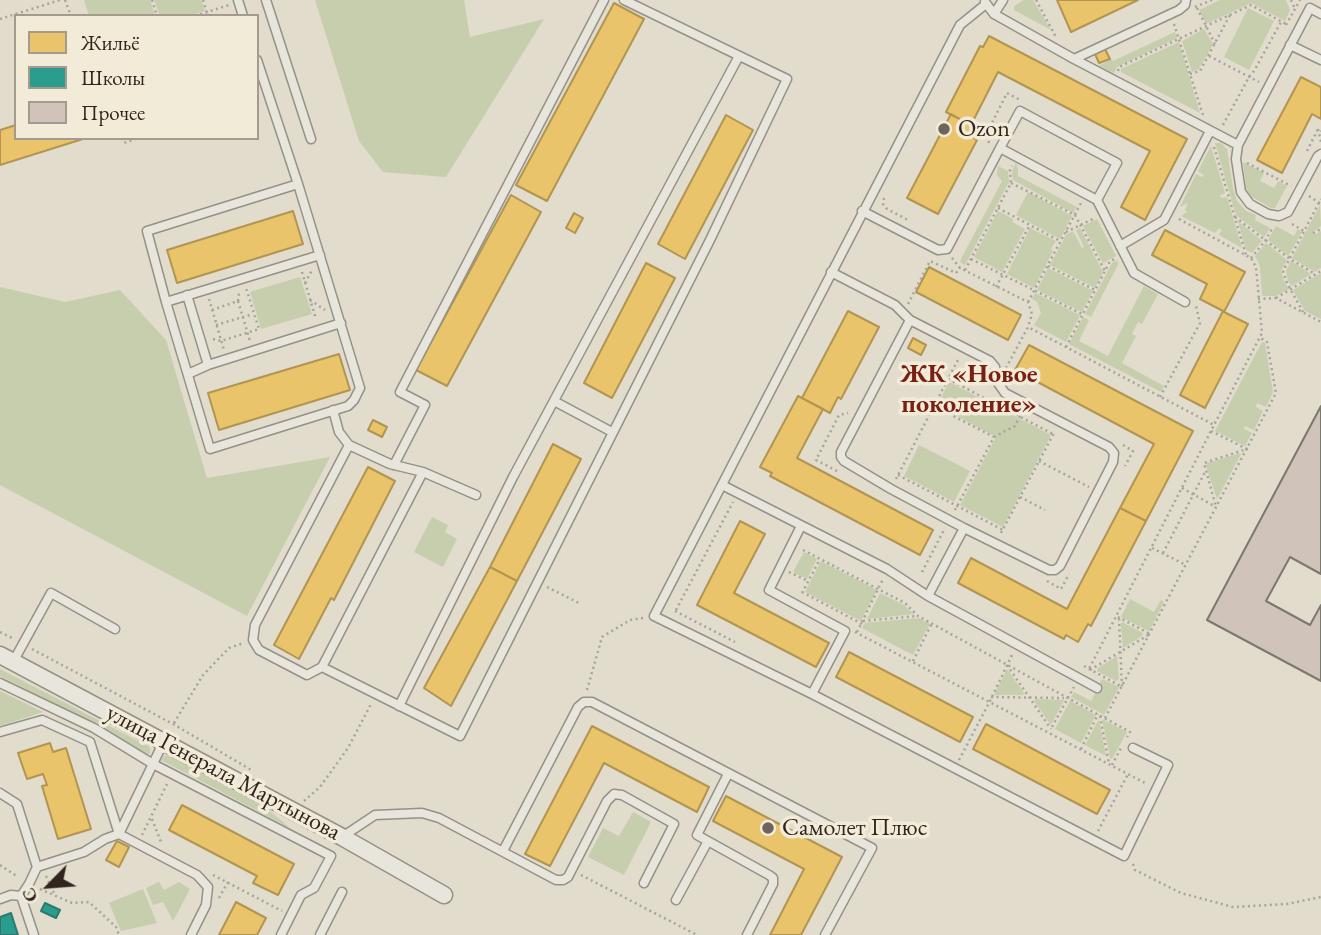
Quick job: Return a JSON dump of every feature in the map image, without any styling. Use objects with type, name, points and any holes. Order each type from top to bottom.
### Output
[{"type":"street","name":"улица Генерала Мартынова","points":[[7,659],[294,811],[444,895]]},
{"type":"lane","points":[[266,0],[311,139]]},
{"type":"lane","points":[[394,465],[425,405],[400,392],[604,0]]},
{"type":"lane","points":[[322,667],[460,736],[787,79],[625,0]]},
{"type":"lane","points":[[994,13],[1003,0]]},
{"type":"lane","points":[[1133,748],[1168,765],[1124,856],[812,694],[654,616],[960,25],[985,2],[994,13],[1074,59],[1238,145]]},
{"type":"lane","points":[[1074,59],[1179,10],[1186,3]]},
{"type":"lane","points":[[1321,13],[1310,8],[1238,145],[1236,157],[1241,192],[1250,204],[1268,214],[1279,216],[1288,212],[1321,154]]},
{"type":"lane","points":[[1290,45],[1321,61]]},
{"type":"lane","points":[[399,706],[513,477],[739,55]]},
{"type":"lane","points":[[259,66],[298,184],[360,388],[348,406],[210,449],[147,231],[298,184]]},
{"type":"lane","points":[[863,211],[938,250],[947,249],[1020,111],[1117,163],[1097,200]]},
{"type":"lane","points":[[1122,250],[1164,220],[1210,131]]},
{"type":"lane","points":[[1000,148],[1097,200],[1134,273],[1185,302]]},
{"type":"lane","points":[[166,302],[320,255]]},
{"type":"lane","points":[[831,272],[895,305],[907,316],[990,360],[998,383],[1005,393],[1109,447],[1114,453],[1113,462],[1060,566],[1055,570],[1049,570],[996,544],[962,532],[841,457],[841,452],[907,316]]},
{"type":"lane","points":[[187,295],[208,365]]},
{"type":"lane","points":[[188,374],[208,365],[341,323]]},
{"type":"lane","points":[[554,401],[612,432]]},
{"type":"lane","points":[[333,410],[339,432],[349,445],[394,465],[423,472],[476,495]]},
{"type":"lane","points":[[349,445],[255,625],[253,640],[259,650],[307,675],[322,667],[423,472]]},
{"type":"lane","points":[[722,485],[887,569],[928,596],[1097,688]]},
{"type":"lane","points":[[801,526],[769,590],[845,631],[812,694]]},
{"type":"lane","points":[[928,596],[962,532]]},
{"type":"lane","points":[[7,659],[23,644],[51,593],[115,629]]},
{"type":"lane","points":[[0,683],[94,728],[153,764],[331,856],[314,888],[301,895],[281,935]]},
{"type":"lane","points":[[503,850],[578,707],[584,702],[592,702],[872,848],[825,935]]},
{"type":"lane","points":[[66,731],[71,717]]},
{"type":"lane","points":[[0,733],[42,720],[90,742],[119,834],[197,876],[208,887],[206,905],[191,935]]},
{"type":"lane","points":[[21,896],[39,866],[84,852],[119,834],[164,741]]},
{"type":"lane","points":[[728,774],[697,835],[773,878],[773,884],[747,935]]},
{"type":"lane","points":[[0,793],[17,804],[39,866]]},
{"type":"lane","points":[[342,837],[375,815],[422,813],[439,818],[556,880],[562,880],[568,877],[607,801],[614,794],[674,824],[644,883]]},
{"type":"lane","points":[[676,900],[708,841]]},
{"type":"lane","points":[[320,935],[342,892]]},
{"type":"lane","points":[[0,899],[11,895],[21,896]]},
{"type":"lane","points":[[21,896],[34,935]]},
{"type":"path","points":[[41,0],[42,5]]},
{"type":"path","points":[[15,14],[60,0]]},
{"type":"path","points":[[203,0],[208,14],[239,1]]},
{"type":"path","points":[[1197,8],[1212,0]]},
{"type":"path","points":[[1292,0],[1295,9]]},
{"type":"path","points":[[1186,3],[1197,8],[1215,44]]},
{"type":"path","points":[[1112,79],[1119,67],[1251,5],[1286,24]]},
{"type":"path","points":[[1190,74],[1200,71],[1230,15]]},
{"type":"path","points":[[1223,126],[1248,76],[1254,71],[1281,22]]},
{"type":"path","points":[[1209,55],[1268,87]]},
{"type":"path","points":[[1318,129],[1321,142]]},
{"type":"path","points":[[964,271],[1011,183],[1010,170],[1017,157]]},
{"type":"path","points":[[1236,157],[1320,202],[1283,271],[1303,312]]},
{"type":"path","points":[[1011,183],[1075,215],[1105,271]]},
{"type":"path","points":[[1028,303],[1086,194]]},
{"type":"path","points":[[998,208],[1061,241]]},
{"type":"path","points":[[1065,233],[1104,213]]},
{"type":"path","points":[[1168,214],[1251,258],[1256,267],[1262,333],[1214,425]]},
{"type":"path","points":[[1234,216],[1290,259],[1315,274]]},
{"type":"path","points":[[1251,258],[1265,241],[1279,216]]},
{"type":"path","points":[[996,287],[1030,225]]},
{"type":"path","points":[[1313,233],[1321,229]]},
{"type":"path","points":[[947,249],[964,271],[1028,303],[1032,314],[1028,327]]},
{"type":"path","points":[[1066,347],[1110,261],[1122,250]]},
{"type":"path","points":[[971,259],[1082,314]]},
{"type":"path","points":[[907,316],[930,261],[956,273],[960,268]]},
{"type":"path","points":[[299,262],[319,329]]},
{"type":"path","points":[[1048,266],[1095,290]]},
{"type":"path","points":[[1258,299],[1276,298],[1321,271]]},
{"type":"path","points":[[210,338],[221,341],[248,333],[260,329],[246,288],[239,293],[239,301],[243,317],[248,333],[253,351]]},
{"type":"path","points":[[206,289],[227,359]]},
{"type":"path","points":[[1276,298],[1321,322]]},
{"type":"path","points":[[212,310],[239,301]]},
{"type":"path","points":[[216,326],[255,314]]},
{"type":"path","points":[[1105,718],[1276,393],[1267,342],[1259,337]]},
{"type":"path","points":[[891,489],[965,347]]},
{"type":"path","points":[[1007,367],[1008,376]]},
{"type":"path","points":[[948,379],[1053,434]]},
{"type":"path","points":[[934,406],[994,437]]},
{"type":"path","points":[[839,472],[816,460],[839,415],[852,413]]},
{"type":"path","points":[[922,572],[994,437],[1015,426],[1020,417]]},
{"type":"path","points":[[996,544],[1060,422]]},
{"type":"path","points":[[1211,430],[1247,449]]},
{"type":"path","points":[[1121,474],[1133,451],[1122,444]]},
{"type":"path","points":[[1197,459],[1205,463],[1247,449]]},
{"type":"path","points":[[1039,461],[1097,492]]},
{"type":"path","points":[[1205,463],[1216,507]]},
{"type":"path","points":[[1163,553],[1206,470]]},
{"type":"path","points":[[898,475],[1003,530]]},
{"type":"path","points":[[1182,488],[1216,507]]},
{"type":"path","points":[[668,624],[738,493]]},
{"type":"path","points":[[1020,497],[1045,510]]},
{"type":"path","points":[[947,524],[962,532]]},
{"type":"path","points":[[792,544],[905,603],[919,616],[1130,732],[1110,764]]},
{"type":"path","points":[[1151,547],[1186,565]]},
{"type":"path","points":[[820,559],[802,592],[863,622],[919,616]]},
{"type":"path","points":[[1039,577],[1061,589],[1073,566]]},
{"type":"path","points":[[780,567],[808,581]]},
{"type":"path","points":[[857,632],[887,569]]},
{"type":"path","points":[[537,583],[579,603]]},
{"type":"path","points":[[584,702],[602,637],[630,620],[654,616]]},
{"type":"path","points":[[1122,687],[1117,617],[1150,634]]},
{"type":"path","points":[[913,661],[932,623]]},
{"type":"path","points":[[845,631],[857,632],[991,699],[1156,789]]},
{"type":"path","points":[[0,632],[173,723],[257,773]]},
{"type":"path","points":[[1090,670],[1150,634]]},
{"type":"path","points":[[173,723],[203,675],[229,648],[253,640]]},
{"type":"path","points":[[954,769],[1018,644]]},
{"type":"path","points":[[1077,663],[1122,687]]},
{"type":"path","points":[[1007,665],[1050,731]]},
{"type":"path","points":[[1050,731],[1079,677]]},
{"type":"path","points":[[294,811],[320,787],[348,748],[376,695]]},
{"type":"path","points":[[991,699],[1068,698]]},
{"type":"path","points":[[1081,749],[1099,715]]},
{"type":"path","points":[[1099,715],[1110,764]]},
{"type":"path","points":[[138,844],[173,774]]},
{"type":"path","points":[[1098,831],[1128,774]]},
{"type":"path","points":[[151,818],[163,849]]},
{"type":"path","points":[[1128,847],[1135,870],[1181,893],[1221,905],[1244,907],[1287,904],[1321,897]]},
{"type":"path","points":[[0,865],[29,884],[72,904],[89,902],[116,926],[119,935]]},
{"type":"path","points":[[39,866],[55,895]]},
{"type":"path","points":[[572,870],[697,935]]},
{"type":"green space","points":[[84,0],[150,0],[154,14],[88,14]]},
{"type":"green space","points":[[154,0],[201,0],[205,11],[195,14],[159,14]]},
{"type":"green space","points":[[315,0],[464,0],[470,37],[544,19],[446,177],[383,172],[359,141]]},
{"type":"green space","points":[[1024,0],[1033,0],[1051,30],[1014,10],[1014,6]]},
{"type":"green space","points":[[1220,0],[1286,0],[1290,10],[1285,21],[1251,3],[1206,24],[1199,10]]},
{"type":"green space","points":[[1248,8],[1274,21],[1249,70],[1224,57]]},
{"type":"green space","points":[[1204,29],[1213,44],[1199,69],[1192,72],[1182,41]]},
{"type":"green space","points":[[1175,32],[1177,38],[1117,67],[1114,73],[1098,66],[1112,59],[1113,61]]},
{"type":"green space","points":[[1179,42],[1200,113],[1121,72],[1121,69]]},
{"type":"green space","points":[[1215,143],[1221,143],[1227,149],[1237,201],[1246,211],[1256,215],[1255,220],[1270,228],[1264,237],[1236,215]]},
{"type":"green space","points":[[1211,146],[1225,193],[1220,195],[1221,198],[1227,197],[1242,248],[1219,235],[1222,230],[1219,228],[1215,233],[1181,216],[1187,212],[1185,210],[1188,203],[1180,207],[1196,174],[1202,177],[1204,175],[1198,171]]},
{"type":"green space","points":[[1243,162],[1264,173],[1260,181],[1274,188],[1278,181],[1287,186],[1275,208],[1249,195]]},
{"type":"green space","points":[[1016,163],[1018,176],[1077,207],[1073,213],[1013,180],[1012,171]]},
{"type":"green space","points":[[998,166],[1008,171],[1009,182],[965,265],[960,262],[961,259],[1002,181],[997,175]]},
{"type":"green space","points":[[1028,192],[1072,216],[1060,239],[1016,215]]},
{"type":"green space","points":[[1320,205],[1321,226],[1313,232],[1316,234],[1321,231],[1321,268],[1315,272],[1292,258]]},
{"type":"green space","points":[[998,211],[1025,229],[1002,272],[974,257]]},
{"type":"green space","points":[[1097,219],[1116,256],[1103,263],[1083,226]]},
{"type":"green space","points":[[1238,221],[1262,241],[1252,253],[1246,250]]},
{"type":"green space","points":[[1276,226],[1294,236],[1298,229],[1302,232],[1288,256],[1268,240]]},
{"type":"green space","points":[[1030,228],[1056,241],[1034,288],[1007,274]]},
{"type":"green space","points":[[1080,228],[1103,272],[1095,288],[1050,265],[1066,235],[1073,231],[1082,248],[1084,247],[1076,230]]},
{"type":"green space","points":[[1266,243],[1287,260],[1281,271],[1289,289],[1276,296],[1262,296],[1260,266],[1255,256]]},
{"type":"green space","points":[[1118,260],[1118,265],[1091,317],[1085,314],[1112,263]]},
{"type":"green space","points":[[1291,261],[1311,274],[1292,286],[1286,271]]},
{"type":"green space","points":[[1048,268],[1093,291],[1082,312],[1037,290]]},
{"type":"green space","points":[[1321,273],[1321,319],[1305,311],[1293,290]]},
{"type":"green space","points":[[300,277],[312,314],[261,329],[250,292]]},
{"type":"green space","points":[[1144,286],[1158,294],[1142,324],[1138,322],[1132,334],[1136,336],[1122,363],[1164,386],[1161,392],[1069,344],[1083,317],[1089,320],[1079,341],[1108,356]]},
{"type":"green space","points":[[0,287],[65,302],[120,290],[166,340],[207,478],[330,457],[247,616],[0,485]]},
{"type":"green space","points":[[1035,293],[1080,315],[1066,342],[1034,325],[1041,313],[1037,302],[1032,299]]},
{"type":"green space","points":[[1262,342],[1265,343],[1273,392],[1266,407],[1257,403],[1256,407],[1263,411],[1254,430],[1245,426],[1244,429],[1252,433],[1245,446],[1215,431]]},
{"type":"green space","points":[[949,382],[1051,435],[1003,527],[960,505],[996,437],[937,405]]},
{"type":"green space","points":[[919,445],[970,471],[954,502],[904,476]]},
{"type":"green space","points":[[1241,454],[1217,499],[1207,463]]},
{"type":"green space","points":[[432,517],[448,525],[445,532],[457,539],[443,567],[414,552]]},
{"type":"green space","points":[[804,552],[817,559],[807,579],[793,572]]},
{"type":"green space","points":[[821,561],[877,590],[861,621],[805,592]]},
{"type":"green space","points":[[880,593],[904,605],[914,614],[867,619]]},
{"type":"green space","points":[[1130,599],[1154,612],[1161,600],[1164,602],[1149,631],[1121,617]]},
{"type":"green space","points":[[919,618],[930,624],[913,655],[862,628],[865,623]]},
{"type":"green space","points":[[1122,622],[1143,633],[1123,648],[1121,624]]},
{"type":"green space","points":[[1117,656],[1119,679],[1116,681],[1097,671]]},
{"type":"green space","points":[[0,669],[150,747],[150,753],[147,755],[97,723],[0,676]]},
{"type":"green space","points":[[1007,669],[1024,693],[1023,695],[994,695]]},
{"type":"green space","points":[[1102,679],[1119,687],[1104,715],[1071,697],[1074,692],[1091,701]]},
{"type":"green space","points":[[0,691],[43,712],[0,726]]},
{"type":"green space","points":[[1064,700],[1051,725],[1034,701]]},
{"type":"green space","points":[[1070,701],[1096,715],[1081,743],[1055,729]]},
{"type":"green space","points":[[1099,719],[1106,756],[1085,745]]},
{"type":"green space","points":[[1102,719],[1127,732],[1112,759],[1110,758]]},
{"type":"green space","points":[[169,755],[254,798],[290,828],[161,760]]},
{"type":"green space","points":[[633,812],[651,822],[624,875],[588,857],[603,828],[619,836]]},
{"type":"green space","points":[[159,882],[164,890],[179,882],[190,889],[173,921],[163,902],[153,905],[146,888]]},
{"type":"green space","points":[[143,889],[157,923],[121,931],[109,903]]},
{"type":"building: Жильё","points":[[1057,0],[1138,0],[1071,32]]},
{"type":"building: Жильё","points":[[614,3],[644,19],[547,201],[516,185]]},
{"type":"building: Жильё","points":[[989,36],[1187,139],[1145,220],[1121,207],[1150,151],[998,72],[971,125],[946,112],[980,46],[983,47]]},
{"type":"building: Жильё","points":[[1105,49],[1110,59],[1099,63],[1095,54]]},
{"type":"building: Жильё","points":[[1301,77],[1321,87],[1321,119],[1312,114],[1282,173],[1257,160]]},
{"type":"building: Жильё","points":[[951,114],[978,129],[974,138],[977,140],[938,214],[907,198]]},
{"type":"building: Жильё","points":[[726,115],[753,130],[685,259],[658,244]]},
{"type":"building: Жильё","points":[[14,126],[14,140],[80,140],[0,165],[0,130]]},
{"type":"building: Жильё","points":[[511,195],[541,212],[447,386],[416,370]]},
{"type":"building: Жильё","points":[[293,211],[303,244],[177,283],[167,250]]},
{"type":"building: Жильё","points":[[574,213],[583,218],[575,233],[566,228]]},
{"type":"building: Жильё","points":[[1165,230],[1245,272],[1224,312],[1248,324],[1205,408],[1180,395],[1223,311],[1200,299],[1207,284],[1152,255]]},
{"type":"building: Жильё","points":[[646,263],[675,278],[612,398],[584,383]]},
{"type":"building: Жильё","points":[[929,267],[1021,315],[1008,340],[916,292]]},
{"type":"building: Жильё","points":[[848,311],[879,327],[841,399],[838,397],[830,413],[802,398]]},
{"type":"building: Жильё","points":[[913,338],[926,345],[921,355],[908,348]]},
{"type":"building: Жильё","points":[[1029,345],[1193,431],[1146,521],[1120,508],[1154,444],[1015,370]]},
{"type":"building: Жильё","points":[[339,354],[350,390],[219,430],[208,393]]},
{"type":"building: Жильё","points":[[798,396],[823,409],[797,458],[933,530],[920,555],[770,476],[772,473],[760,467]]},
{"type":"building: Жильё","points":[[373,420],[387,427],[382,437],[368,430]]},
{"type":"building: Жильё","points":[[553,444],[581,459],[517,581],[490,567]]},
{"type":"building: Жильё","points":[[368,467],[395,481],[334,600],[331,598],[299,659],[274,645]]},
{"type":"building: Жильё","points":[[1120,508],[1146,521],[1091,626],[1088,624],[1078,642],[1066,635],[1064,639],[958,583],[971,558],[1067,609]]},
{"type":"building: Жильё","points":[[740,521],[765,534],[734,593],[829,643],[816,667],[697,605]]},
{"type":"building: Жильё","points":[[490,567],[517,581],[451,706],[424,688]]},
{"type":"building: Жильё","points":[[849,652],[973,717],[960,742],[836,677]]},
{"type":"building: Жильё","points":[[986,724],[1110,790],[1097,814],[973,749]]},
{"type":"building: Жильё","points":[[592,726],[709,787],[697,812],[604,763],[550,866],[525,854]]},
{"type":"building: Жильё","points":[[50,743],[53,752],[66,748],[91,829],[58,839],[42,786],[47,785],[43,774],[27,779],[18,753]]},
{"type":"building: Жильё","points":[[726,796],[842,857],[801,935],[770,935],[804,869],[713,821]]},
{"type":"building: Жильё","points":[[182,805],[294,864],[278,895],[253,883],[257,876],[169,830]]},
{"type":"building: Жильё","points":[[117,841],[129,847],[119,867],[106,860]]},
{"type":"building: Жильё","points":[[236,902],[266,918],[257,935],[219,935]]},
{"type":"building: Школы","points":[[45,903],[60,910],[56,918],[41,911]]},
{"type":"building: Школы","points":[[11,913],[18,935],[0,935],[0,917]]},
{"type":"building: Прочее","points":[[1321,406],[1321,574],[1290,557],[1266,601],[1310,625],[1321,605],[1321,681],[1207,620]]},
{"type":"place","name":"Ozon","points":[[944,129]]},
{"type":"place","name":"Самолет Плюс","points":[[768,828]]},
{"type":"district","name":"ЖК «Новое поколение»","points":[[969,390]]}]
